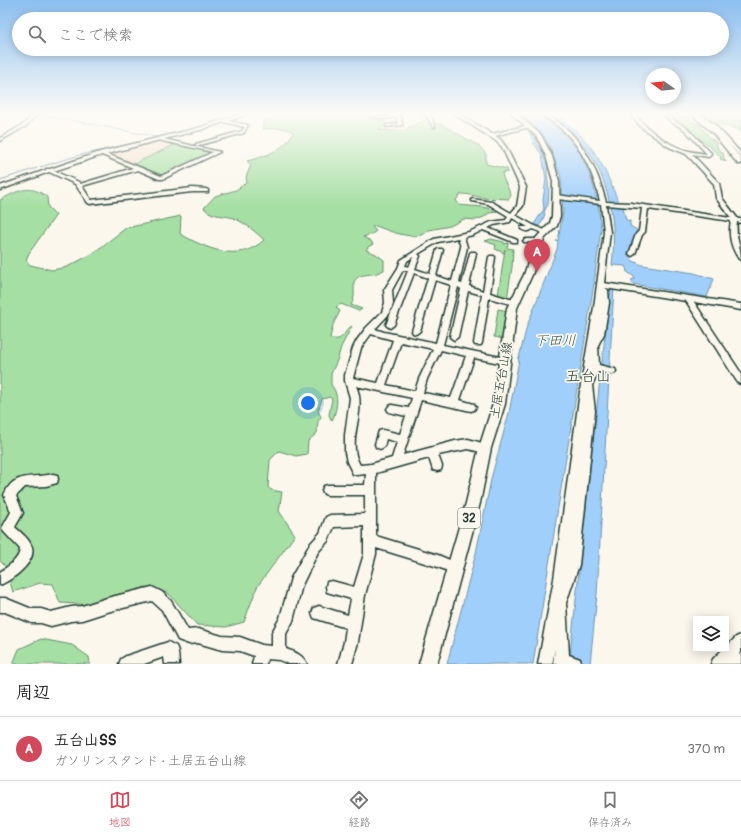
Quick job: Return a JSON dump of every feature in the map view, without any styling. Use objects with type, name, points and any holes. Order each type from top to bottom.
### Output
[{"type":"highway","points":[[726,145],[741,162]]},
{"type":"main road","name":"土居五台山線","points":[[428,664],[473,503],[485,448],[499,404],[510,313],[528,274],[539,241],[554,224],[556,216],[558,197],[556,180],[549,156],[543,145]]},
{"type":"street","points":[[0,188],[48,170],[132,145]]},
{"type":"street","points":[[186,145],[194,147],[200,145]]},
{"type":"street","points":[[485,448],[468,444],[455,446],[371,469],[357,470],[351,458],[349,435],[355,400],[349,381],[353,358],[357,348],[369,330],[387,310],[390,299],[388,290],[402,267],[404,259],[434,241],[471,234],[493,222],[508,221],[520,206],[523,187],[502,145]]},
{"type":"street","points":[[545,664],[558,604],[573,565],[590,411],[586,385],[593,345],[600,334],[605,303],[604,287],[601,285],[607,232],[606,203],[598,184],[577,145]]},
{"type":"street","points":[[670,145],[686,152],[708,156],[709,154],[701,145]]},
{"type":"street","points":[[731,145],[741,156]]},
{"type":"street","points":[[102,153],[161,178],[218,152],[197,146]]},
{"type":"street","points":[[686,152],[717,184],[719,198],[738,221]]},
{"type":"street","points":[[78,186],[139,168]]},
{"type":"street","points":[[48,170],[76,184],[90,202],[192,190],[206,191]]},
{"type":"street","points":[[558,197],[631,205],[738,221]]},
{"type":"street","points":[[474,200],[490,203],[533,227],[546,232]]},
{"type":"street","points":[[632,254],[639,234],[642,232],[645,207]]},
{"type":"street","points":[[738,221],[733,232],[735,247],[741,258]]},
{"type":"street","points":[[523,228],[527,230],[533,227]]},
{"type":"street","points":[[482,228],[490,233],[515,241]]},
{"type":"street","points":[[396,462],[411,413],[427,369],[439,347],[464,247],[462,236]]},
{"type":"street","points":[[526,241],[539,241]]},
{"type":"street","points":[[416,331],[440,250]]},
{"type":"street","points":[[454,337],[473,253]]},
{"type":"street","points":[[390,325],[417,256]]},
{"type":"street","points":[[478,343],[492,258]]},
{"type":"street","points":[[402,267],[514,303]]},
{"type":"street","points":[[601,285],[741,307]]},
{"type":"street","points":[[688,298],[741,380]]},
{"type":"street","points":[[369,330],[398,338],[505,361]]},
{"type":"street","points":[[380,388],[398,338]]},
{"type":"street","points":[[586,385],[595,368],[593,345]]},
{"type":"street","points":[[454,403],[471,354]]},
{"type":"street","points":[[595,368],[612,371]]},
{"type":"street","points":[[349,381],[471,407]]},
{"type":"street","points":[[392,409],[411,413]]},
{"type":"street","points":[[380,444],[383,434],[403,439]]},
{"type":"street","points":[[432,453],[437,466]]},
{"type":"street","points":[[345,664],[351,642],[358,595],[369,560],[371,540],[371,469]]},
{"type":"street","points":[[0,579],[18,566],[26,550],[26,547],[8,528],[17,513],[10,496],[15,487],[22,482],[53,479]]},
{"type":"street","points":[[328,490],[371,490]]},
{"type":"street","points":[[279,653],[279,632],[286,621],[296,583],[314,548],[324,537],[330,521],[370,520]]},
{"type":"street","points":[[371,540],[438,561],[455,568]]},
{"type":"street","points":[[332,587],[358,595]]},
{"type":"street","points":[[0,605],[5,605],[32,616],[41,616],[51,619],[82,613],[152,594],[157,595],[166,606],[186,637],[198,636],[222,643],[240,644],[261,658],[279,653],[292,658],[300,664]]},
{"type":"street","points":[[558,604],[560,662],[575,664]]},
{"type":"street","points":[[319,613],[353,623]]},
{"type":"street","points":[[718,664],[734,659],[741,642]]},
{"type":"street","points":[[126,664],[168,649],[171,651],[172,664]]},
{"type":"shaded area","points":[[139,145],[184,145],[217,152],[161,177],[106,153]]},
{"type":"green space","points":[[174,145],[207,151],[208,154],[162,176],[134,164]]},
{"type":"green space","points":[[284,145],[477,145],[486,154],[486,164],[507,169],[508,172],[502,173],[511,195],[509,199],[483,198],[461,194],[456,200],[459,205],[483,207],[497,212],[489,213],[476,220],[464,219],[450,226],[429,230],[418,236],[403,235],[376,226],[372,227],[376,231],[363,237],[371,241],[373,244],[366,250],[376,254],[384,260],[384,270],[375,274],[360,276],[355,280],[354,298],[351,305],[362,309],[359,311],[341,304],[336,307],[340,311],[333,325],[330,338],[341,338],[352,326],[341,347],[331,374],[331,385],[337,398],[332,421],[329,415],[332,399],[330,397],[322,399],[318,411],[321,417],[318,421],[317,433],[308,441],[307,454],[296,456],[279,451],[270,460],[268,487],[271,490],[282,492],[279,511],[295,535],[257,587],[244,622],[226,627],[197,625],[168,593],[145,587],[119,598],[94,605],[60,603],[53,584],[40,583],[13,592],[5,566],[0,561],[0,200],[18,191],[29,189],[35,190],[47,197],[48,207],[56,215],[29,253],[26,260],[30,265],[52,270],[67,267],[92,254],[126,228],[181,216],[180,234],[200,244],[222,251],[244,251],[254,247],[264,240],[251,228],[236,219],[215,215],[204,208],[215,196],[236,190],[247,182],[246,177],[251,165],[247,161],[267,155]]},
{"type":"green space","points":[[708,145],[717,145],[718,149],[723,153],[724,159],[727,161],[720,159],[721,157]]},
{"type":"green space","points":[[491,239],[504,242],[504,244],[508,243],[507,248],[513,249],[507,299],[498,296],[505,249],[504,253],[495,249],[496,245],[485,241]]},
{"type":"green space","points":[[498,309],[508,311],[504,339],[494,337]]},
{"type":"green space","points":[[41,639],[72,645],[89,657],[90,664],[13,664],[19,649]]},
{"type":"water","points":[[535,145],[538,145],[545,155],[543,156],[548,164],[547,173],[549,190],[548,204],[544,212],[545,214],[542,222],[537,228],[533,226],[544,209],[543,200],[546,179],[542,155]]},
{"type":"water","name":"下田川","points":[[548,145],[574,145],[580,153],[591,178],[598,202],[601,229],[594,281],[596,283],[594,283],[533,664],[447,664],[476,553],[492,475],[509,413],[519,360],[517,358],[519,358],[527,326],[557,249],[558,242],[556,241],[558,241],[563,212],[561,177]]},
{"type":"water","points":[[583,145],[590,145],[603,166],[619,204],[622,204],[626,220],[630,221],[630,226],[637,230],[629,256],[633,261],[642,265],[694,273],[714,279],[707,297],[633,284],[631,280],[635,279],[626,271],[625,266],[612,265],[613,229],[607,193],[593,160]]},
{"type":"water","points":[[611,287],[614,287],[597,594],[590,664],[569,664],[601,370]]},
{"type":"waterway","points":[[40,167],[80,155],[126,145]]},
{"type":"waterway","points":[[0,180],[37,168]]},
{"type":"place","name":"五台山SS","points":[[537,272]]},
{"type":"district","name":"五台山","points":[[588,376]]}]
